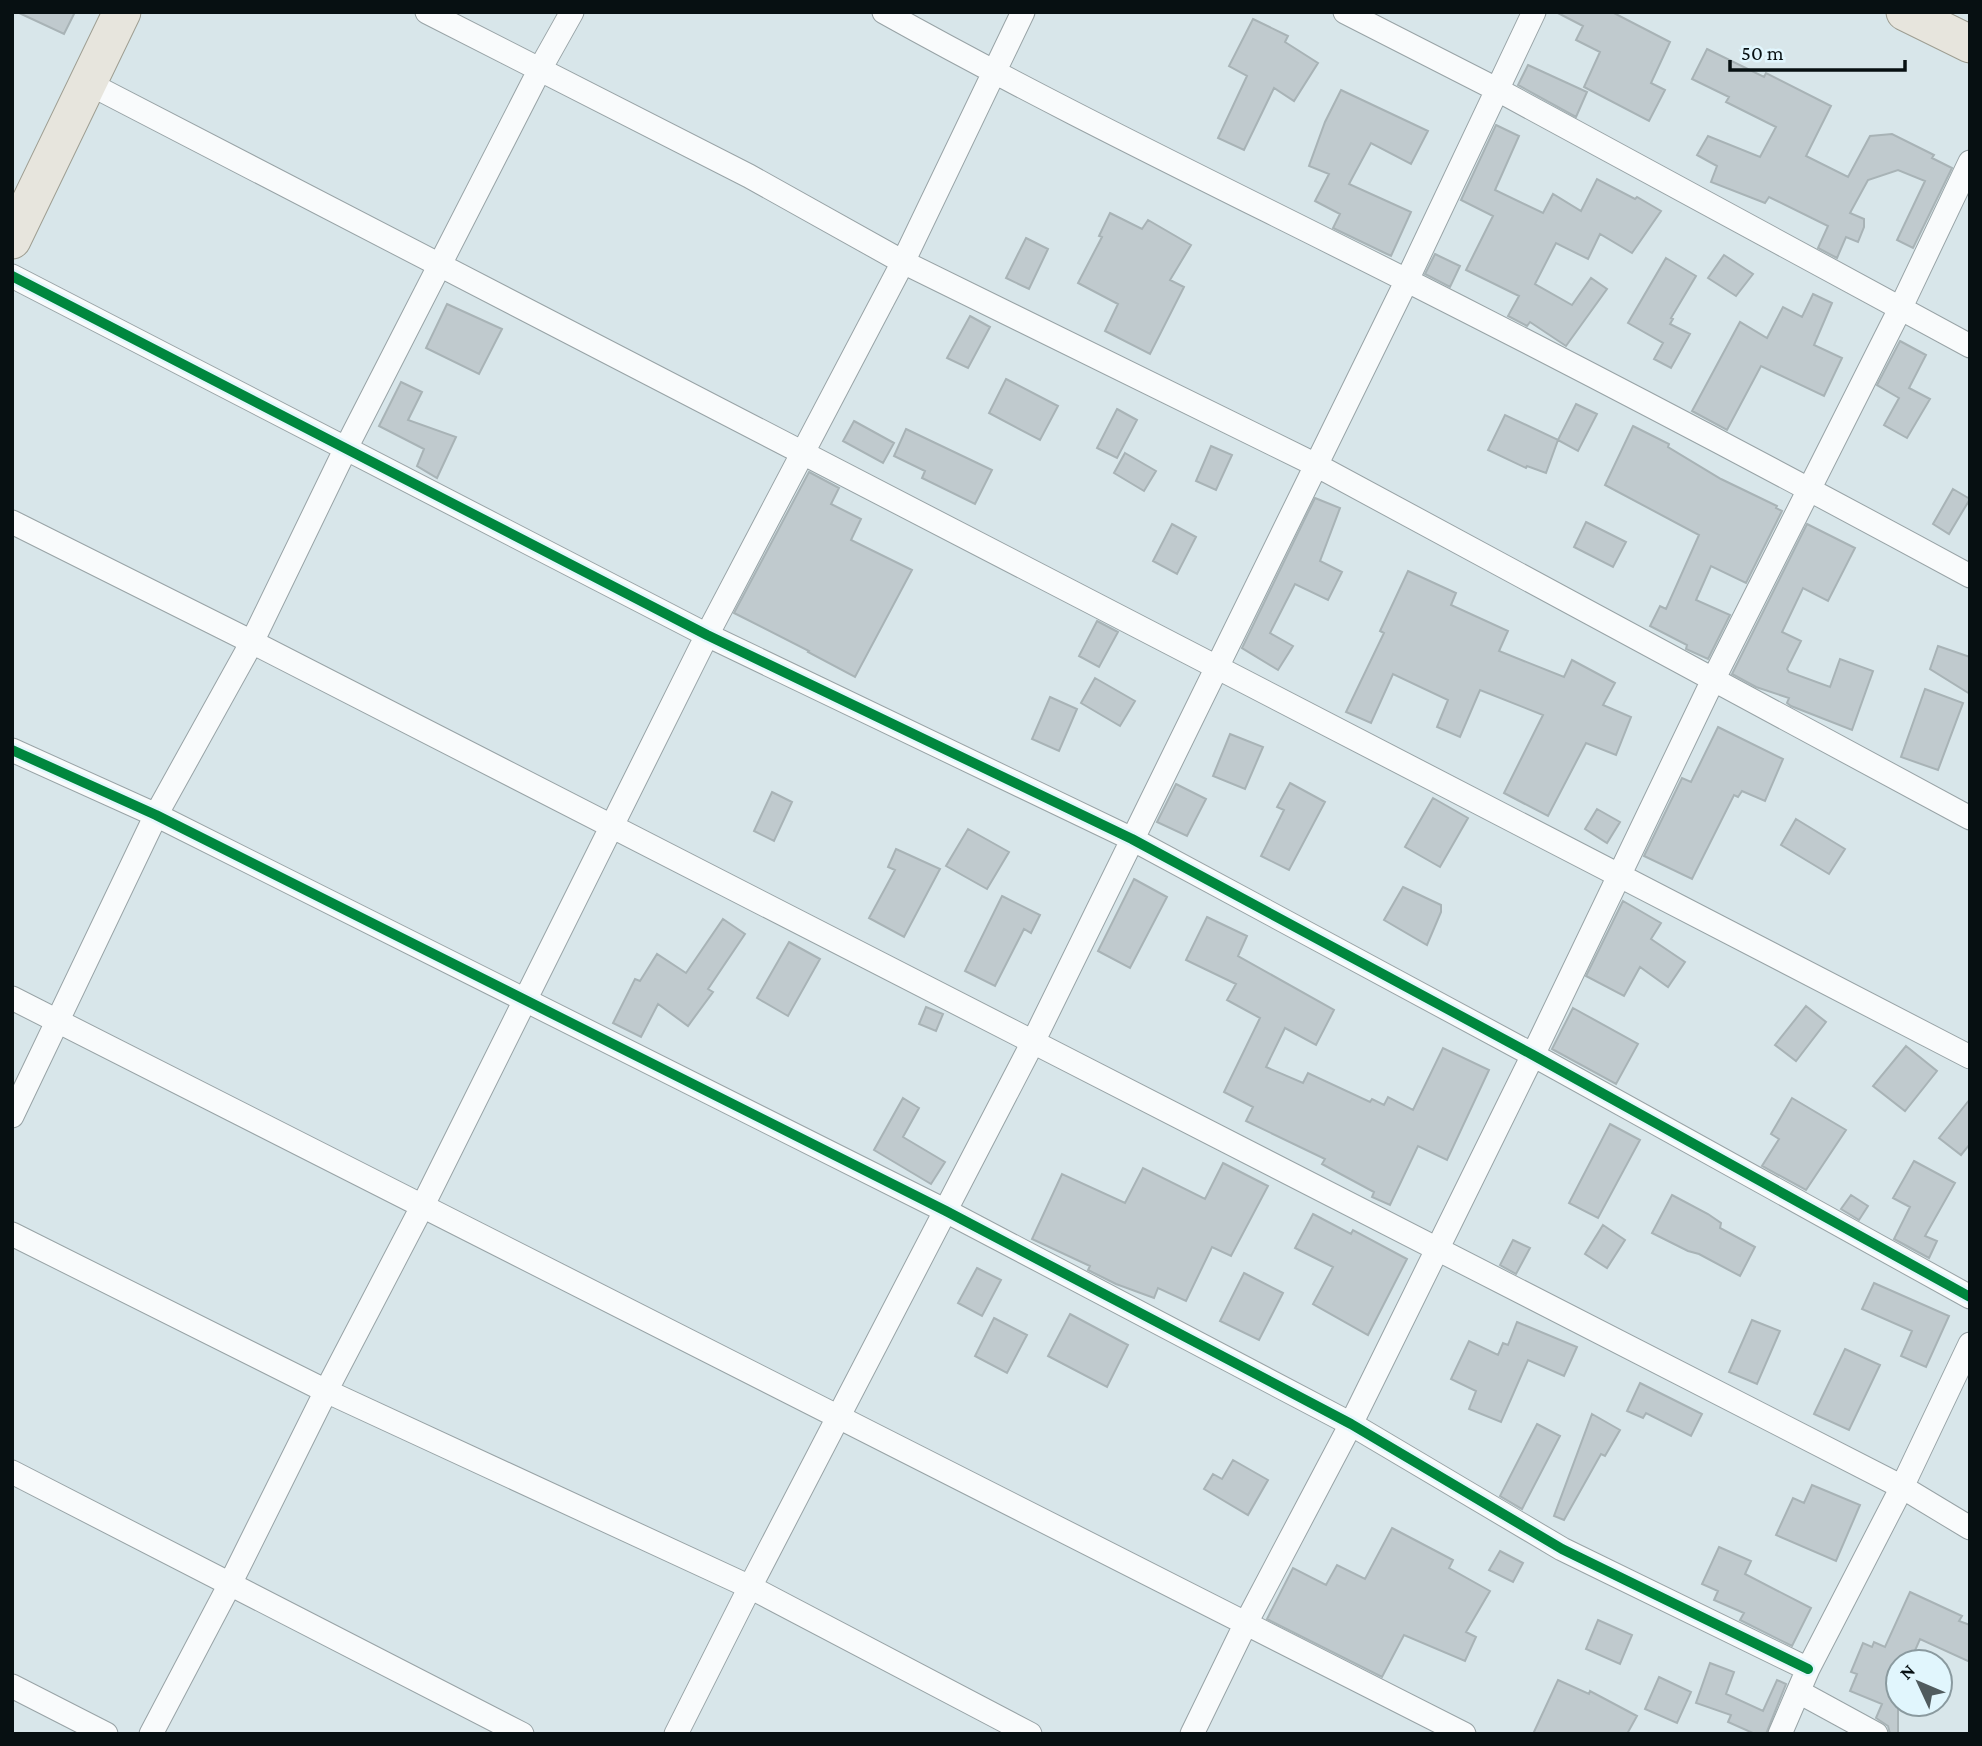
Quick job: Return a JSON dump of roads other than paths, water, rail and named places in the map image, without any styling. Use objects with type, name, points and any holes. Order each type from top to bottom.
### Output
[{"type":"main road","points":[[17,219],[122,12]]},
{"type":"main road","points":[[1905,12],[1970,44]]},
{"type":"street","points":[[427,12],[749,176],[903,262],[1316,465],[1970,818]]},
{"type":"street","points":[[12,1115],[156,815],[252,642],[346,448],[540,69],[572,12]]},
{"type":"street","points":[[884,12],[993,73],[1407,280],[1810,489],[1970,576]]},
{"type":"street","points":[[151,1734],[423,1205],[707,635],[903,262],[1023,12]]},
{"type":"street","points":[[1345,12],[1498,90],[1970,346]]},
{"type":"street","points":[[677,1734],[750,1587],[1033,1042],[1407,280],[1534,12]]},
{"type":"street","points":[[88,83],[1970,1057]]},
{"type":"street","points":[[1192,1734],[1246,1623],[1351,1424],[1533,1055],[1713,680],[1900,309],[1970,162]]},
{"type":"street","points":[[12,276],[707,635],[1132,839],[1533,1055],[1970,1297]]},
{"type":"street","points":[[12,522],[252,642],[1902,1487],[1970,1528]]},
{"type":"street","points":[[12,750],[156,815],[946,1211],[1351,1424],[1562,1549],[1808,1670]]},
{"type":"street","points":[[12,998],[1464,1734]]},
{"type":"street","points":[[12,1234],[326,1391],[750,1587],[1030,1734]]},
{"type":"street","points":[[1780,1734],[1808,1670],[1902,1487],[1970,1343]]},
{"type":"street","points":[[12,1472],[522,1734]]},
{"type":"street","points":[[12,1686],[106,1734]]},
{"type":"street","points":[[1799,1692],[1876,1734]]}]
